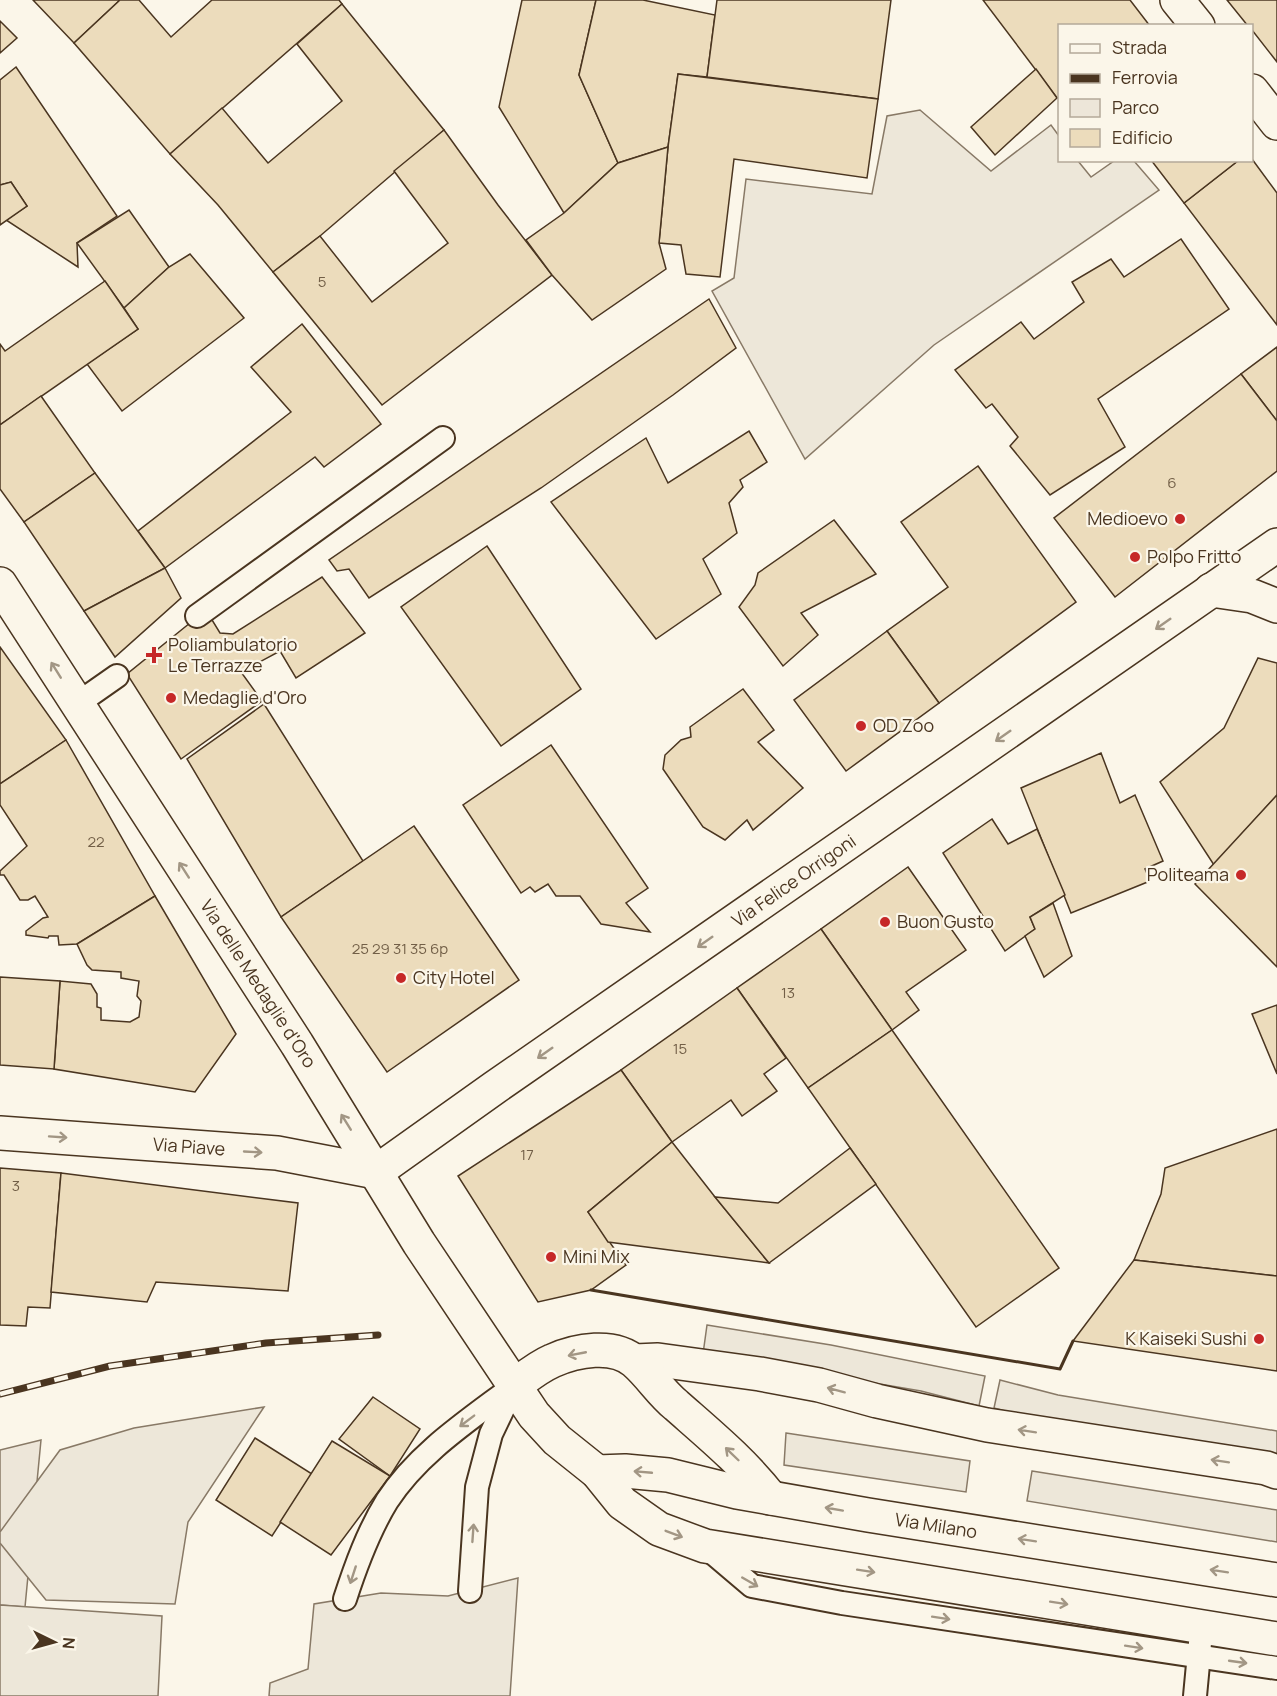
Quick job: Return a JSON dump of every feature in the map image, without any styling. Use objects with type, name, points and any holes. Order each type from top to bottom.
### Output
[{"type":"main road","points":[[1177,0],[1196,24]]},
{"type":"main road","points":[[1253,94],[1277,123]]},
{"type":"main road","name":"Via Felice Orrigoni","points":[[376,1172],[1277,545]]},
{"type":"main road","name":"Via delle Medaglie d'Oro","points":[[0,584],[297,1044],[419,1243],[514,1386]]},
{"type":"main road","points":[[1211,590],[1252,596],[1277,606]]},
{"type":"main road","name":"Via Piave","points":[[0,1132],[277,1153],[376,1172]]},
{"type":"main road","points":[[771,1498],[740,1462],[673,1403],[627,1356],[598,1350],[570,1355],[544,1365],[514,1386],[557,1440],[597,1472],[622,1503],[659,1528],[705,1546],[1200,1641],[1277,1639]]},
{"type":"main road","points":[[634,1361],[658,1360],[760,1374],[819,1385],[877,1401],[987,1425],[1266,1468],[1277,1472]]},
{"type":"main road","name":"Via Milano","points":[[597,1472],[625,1471],[659,1474],[771,1498],[1277,1580]]},
{"type":"lane","points":[[197,616],[443,438]]},
{"type":"lane","points":[[77,704],[117,676]]},
{"type":"lane","points":[[470,1591],[477,1487],[491,1434],[514,1386]]},
{"type":"lane","points":[[345,1599],[364,1546],[389,1499],[414,1467],[447,1437],[514,1386]]},
{"type":"lane","points":[[1195,1696],[1200,1641],[1277,1668]]},
{"type":"green space","points":[[41,1440],[25,1607],[0,1605],[0,1450]]},
{"type":"shaded area","points":[[920,110],[991,171],[1051,125],[1058,135],[1058,162],[1079,162],[1091,177],[1113,162],[1135,162],[1159,190],[934,345],[805,459],[712,291],[734,278],[746,179],[872,194],[887,116]]},
{"type":"shaded area","points":[[707,1325],[831,1345],[985,1376],[979,1406],[921,1391],[703,1354]]},
{"type":"shaded area","points":[[1000,1380],[1058,1395],[1277,1431],[1277,1461],[1053,1424],[994,1408]]},
{"type":"shaded area","points":[[264,1407],[188,1522],[175,1604],[46,1600],[0,1543],[0,1532],[60,1450],[134,1428]]},
{"type":"shaded area","points":[[786,1433],[970,1461],[966,1492],[784,1465]]},
{"type":"shaded area","points":[[1032,1471],[1277,1510],[1277,1542],[1027,1501]]},
{"type":"shaded area","points":[[518,1578],[510,1696],[269,1696],[270,1683],[308,1669],[314,1604],[381,1593],[448,1596]]},
{"type":"shaded area","points":[[0,1605],[162,1616],[158,1696],[0,1696]]},
{"type":"building","points":[[33,0],[120,0],[74,43]]},
{"type":"building","points":[[120,0],[139,0],[171,37],[212,0],[339,0],[342,4],[170,154],[74,43]]},
{"type":"building","points":[[522,0],[596,0],[579,75],[618,163],[564,213],[499,107]]},
{"type":"building","points":[[596,0],[643,0],[715,15],[707,77],[678,74],[668,147],[618,163],[579,75]]},
{"type":"building","points":[[717,0],[891,0],[878,99],[707,77]]},
{"type":"building","points":[[983,0],[1130,0],[1148,24],[1058,24],[1057,98]]},
{"type":"building","points":[[1227,0],[1277,0],[1277,62],[1253,31],[1253,24],[1246,24]]},
{"type":"building","points":[[342,4],[444,130],[320,236],[273,272],[218,205],[170,154],[222,108],[268,163],[342,101],[297,44]]},
{"type":"building","points":[[0,21],[17,38],[0,53]]},
{"type":"building","points":[[16,67],[117,216],[77,243],[78,267],[6,220],[27,206],[11,182],[0,185],[0,80]]},
{"type":"building","points":[[1036,69],[1057,98],[995,155],[971,127]]},
{"type":"building","points":[[678,74],[878,99],[867,178],[734,159],[720,277],[686,274],[681,245],[659,243]]},
{"type":"building","points":[[444,130],[552,275],[382,405],[273,272],[320,236],[372,302],[448,243],[394,171]]},
{"type":"building","points":[[668,147],[659,243],[666,269],[592,320],[552,275],[526,240],[564,213],[618,163]]},
{"type":"building","points":[[1253,160],[1277,193],[1277,325],[1184,203],[1236,162]]},
{"type":"building","points":[[1153,162],[1236,162],[1184,203]]},
{"type":"building","points":[[11,182],[27,206],[0,225],[0,185]]},
{"type":"building","points":[[129,210],[169,267],[124,308],[77,243]]},
{"type":"building","points":[[1181,239],[1229,309],[1098,399],[1125,447],[1050,495],[1010,446],[1018,437],[992,404],[986,408],[955,370],[1021,322],[1034,339],[1084,302],[1072,282],[1111,259],[1124,277]]},
{"type":"building","points":[[190,254],[244,318],[122,411],[87,364],[138,329],[124,308],[169,267]]},
{"type":"building","points":[[105,281],[138,329],[0,425],[0,344],[5,351]]},
{"type":"building","points":[[709,299],[736,348],[541,488],[369,598],[349,569],[337,571],[329,560]]},
{"type":"building","points":[[302,324],[381,424],[324,467],[315,457],[165,568],[138,531],[291,412],[251,367]]},
{"type":"building","points":[[1277,347],[1277,421],[1241,374]]},
{"type":"building","points":[[1241,374],[1277,421],[1277,471],[1115,597],[1054,518]]},
{"type":"building","points":[[41,396],[95,473],[24,522],[0,489],[0,425]]},
{"type":"building","points":[[749,431],[767,462],[740,480],[743,487],[729,503],[737,533],[703,559],[721,594],[656,639],[551,502],[646,438],[668,483]]},
{"type":"building","points":[[978,466],[1076,602],[939,703],[887,631],[948,587],[901,522]]},
{"type":"building","points":[[95,473],[165,568],[84,611],[24,522]]},
{"type":"building","points":[[834,520],[876,574],[801,613],[818,635],[783,666],[739,607],[755,585],[758,573]]},
{"type":"building","points":[[487,546],[581,689],[501,746],[401,607]]},
{"type":"building","points":[[165,568],[181,598],[115,657],[84,611]]},
{"type":"building","points":[[322,577],[365,633],[296,678],[280,651],[241,672],[262,701],[181,759],[127,674],[206,610],[220,633],[233,634]]},
{"type":"building","points":[[887,631],[939,703],[846,771],[794,700]]},
{"type":"building","points":[[0,647],[66,740],[0,784]]},
{"type":"building","points":[[1258,658],[1277,663],[1277,795],[1214,865],[1160,782],[1224,728]]},
{"type":"building","points":[[743,689],[774,730],[758,742],[803,788],[753,830],[747,820],[725,840],[703,827],[663,769],[665,755],[681,740],[691,737],[690,727]]},
{"type":"building","points":[[264,704],[363,861],[281,917],[187,759]]},
{"type":"building","points":[[66,740],[155,896],[77,944],[59,945],[58,936],[48,938],[26,935],[26,931],[43,918],[48,917],[35,896],[28,900],[20,900],[4,875],[0,875],[0,871],[27,846],[0,805],[0,784]]},
{"type":"building","points":[[551,745],[648,888],[626,903],[650,932],[601,924],[580,896],[556,896],[548,884],[535,892],[530,887],[521,893],[463,805]]},
{"type":"building","points":[[1101,753],[1120,803],[1135,795],[1163,861],[1145,869],[1150,881],[1071,913],[1021,788]]},
{"type":"building","name":"Politeama","points":[[1277,795],[1277,967],[1195,884]]},
{"type":"building","points":[[992,819],[1008,844],[1037,829],[1065,895],[1030,917],[1035,929],[1005,951],[943,853]]},
{"type":"building","points":[[414,826],[519,980],[387,1072],[281,917]]},
{"type":"building","points":[[908,867],[966,950],[906,992],[919,1010],[892,1030],[821,929]]},
{"type":"building","points":[[155,896],[236,1034],[195,1092],[54,1069],[60,981],[91,984],[97,994],[97,1007],[101,1008],[101,1020],[130,1022],[139,1017],[141,1001],[137,996],[139,981],[121,978],[121,972],[92,970],[87,965],[77,944]]},
{"type":"building","points":[[1053,903],[1072,956],[1044,977],[1025,936],[1035,929],[1030,917]]},
{"type":"building","points":[[821,929],[892,1030],[808,1088],[737,988]]},
{"type":"building","points":[[0,977],[60,981],[54,1069],[0,1065]]},
{"type":"building","points":[[737,988],[786,1058],[764,1074],[777,1091],[742,1116],[731,1100],[672,1142],[621,1070]]},
{"type":"building","points":[[1277,1005],[1277,1074],[1252,1014]]},
{"type":"building","points":[[892,1030],[1059,1268],[976,1327],[808,1088]]},
{"type":"building","points":[[621,1070],[672,1142],[588,1212],[626,1265],[591,1290],[538,1302],[458,1176]]},
{"type":"building","points":[[1277,1129],[1277,1276],[1134,1260],[1161,1194],[1165,1168]]},
{"type":"building","points":[[672,1142],[769,1263],[608,1242],[588,1212]]},
{"type":"building","points":[[850,1148],[876,1184],[769,1263],[715,1197],[778,1203]]},
{"type":"building","points":[[0,1168],[61,1173],[50,1308],[28,1307],[26,1326],[0,1325]]},
{"type":"building","points":[[61,1173],[298,1203],[288,1291],[156,1282],[147,1302],[51,1292]]},
{"type":"building","points":[[1134,1260],[1277,1276],[1277,1371],[1073,1341]]},
{"type":"building","points":[[373,1397],[420,1429],[390,1476],[339,1439]]},
{"type":"building","points":[[255,1438],[312,1474],[272,1536],[216,1500]]},
{"type":"building","points":[[332,1441],[390,1476],[331,1555],[280,1522]]},
{"type":"railway","points":[[0,1394],[110,1366],[266,1343],[378,1335]]},
{"type":"wall","points":[[591,1290],[1060,1369],[1073,1341]]},
{"type":"place","name":"Medioevo","points":[[1180,519]]},
{"type":"place","name":"Polpo Fritto","points":[[1135,557]]},
{"type":"place","name":"Poliambulatorio Le Terrazze","points":[[154,655]]},
{"type":"place","name":"Medaglie d'Oro","points":[[171,698]]},
{"type":"place","name":"OD Zoo","points":[[861,726]]},
{"type":"place","name":"Politeama","points":[[1241,875]]},
{"type":"place","name":"Buon Gusto","points":[[885,922]]},
{"type":"place","name":"City Hotel","points":[[401,978]]},
{"type":"place","name":"Mini Mix","points":[[551,1257]]},
{"type":"place","name":"K Kaiseki Sushi","points":[[1259,1339]]}]
